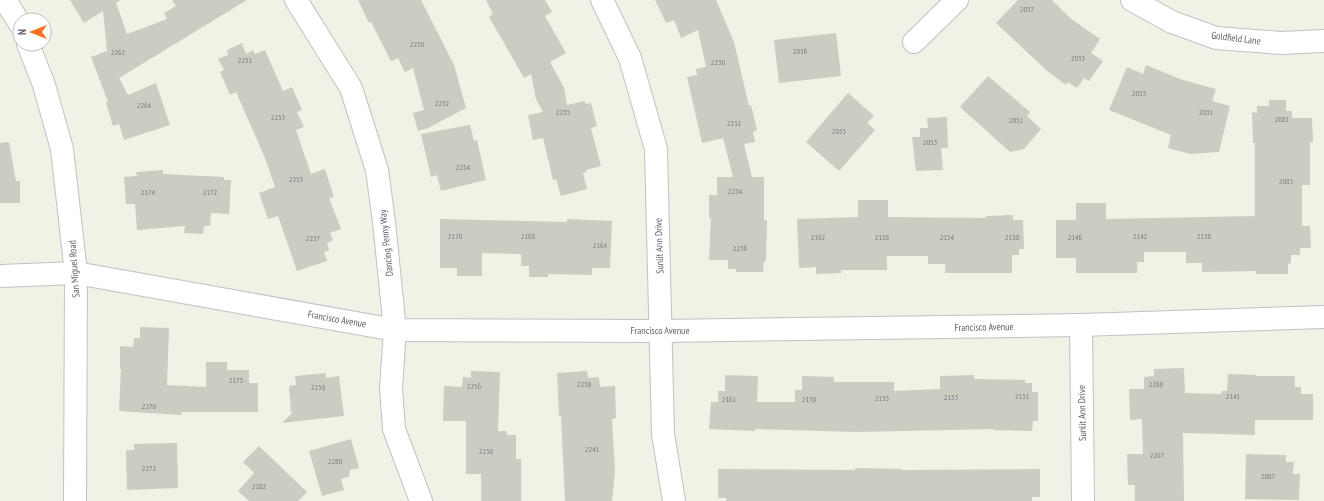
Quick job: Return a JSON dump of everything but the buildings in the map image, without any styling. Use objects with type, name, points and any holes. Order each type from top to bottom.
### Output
[{"type":"street","points":[[5,0],[12,12]]},
{"type":"street","name":"Dancing Penny Way","points":[[296,0],[351,88],[377,170],[395,330],[391,388],[394,429],[421,501]]},
{"type":"street","name":"Sunlit Ann Drive","points":[[602,0],[630,58],[656,149],[663,434],[674,501]]},
{"type":"street","points":[[914,42],[957,0]]},
{"type":"street","name":"Goldfield Lane","points":[[1132,0],[1172,22],[1216,38],[1281,43],[1324,41]]},
{"type":"street","name":"San Miguel Road","points":[[31,52],[44,85],[62,149],[76,273],[75,501]]},
{"type":"street","name":"Francisco Avenue","points":[[0,276],[76,273],[395,330],[661,331],[1081,325],[1324,317]]},
{"type":"street","name":"Sunlit Ann Drive","points":[[1081,325],[1083,501]]}]
